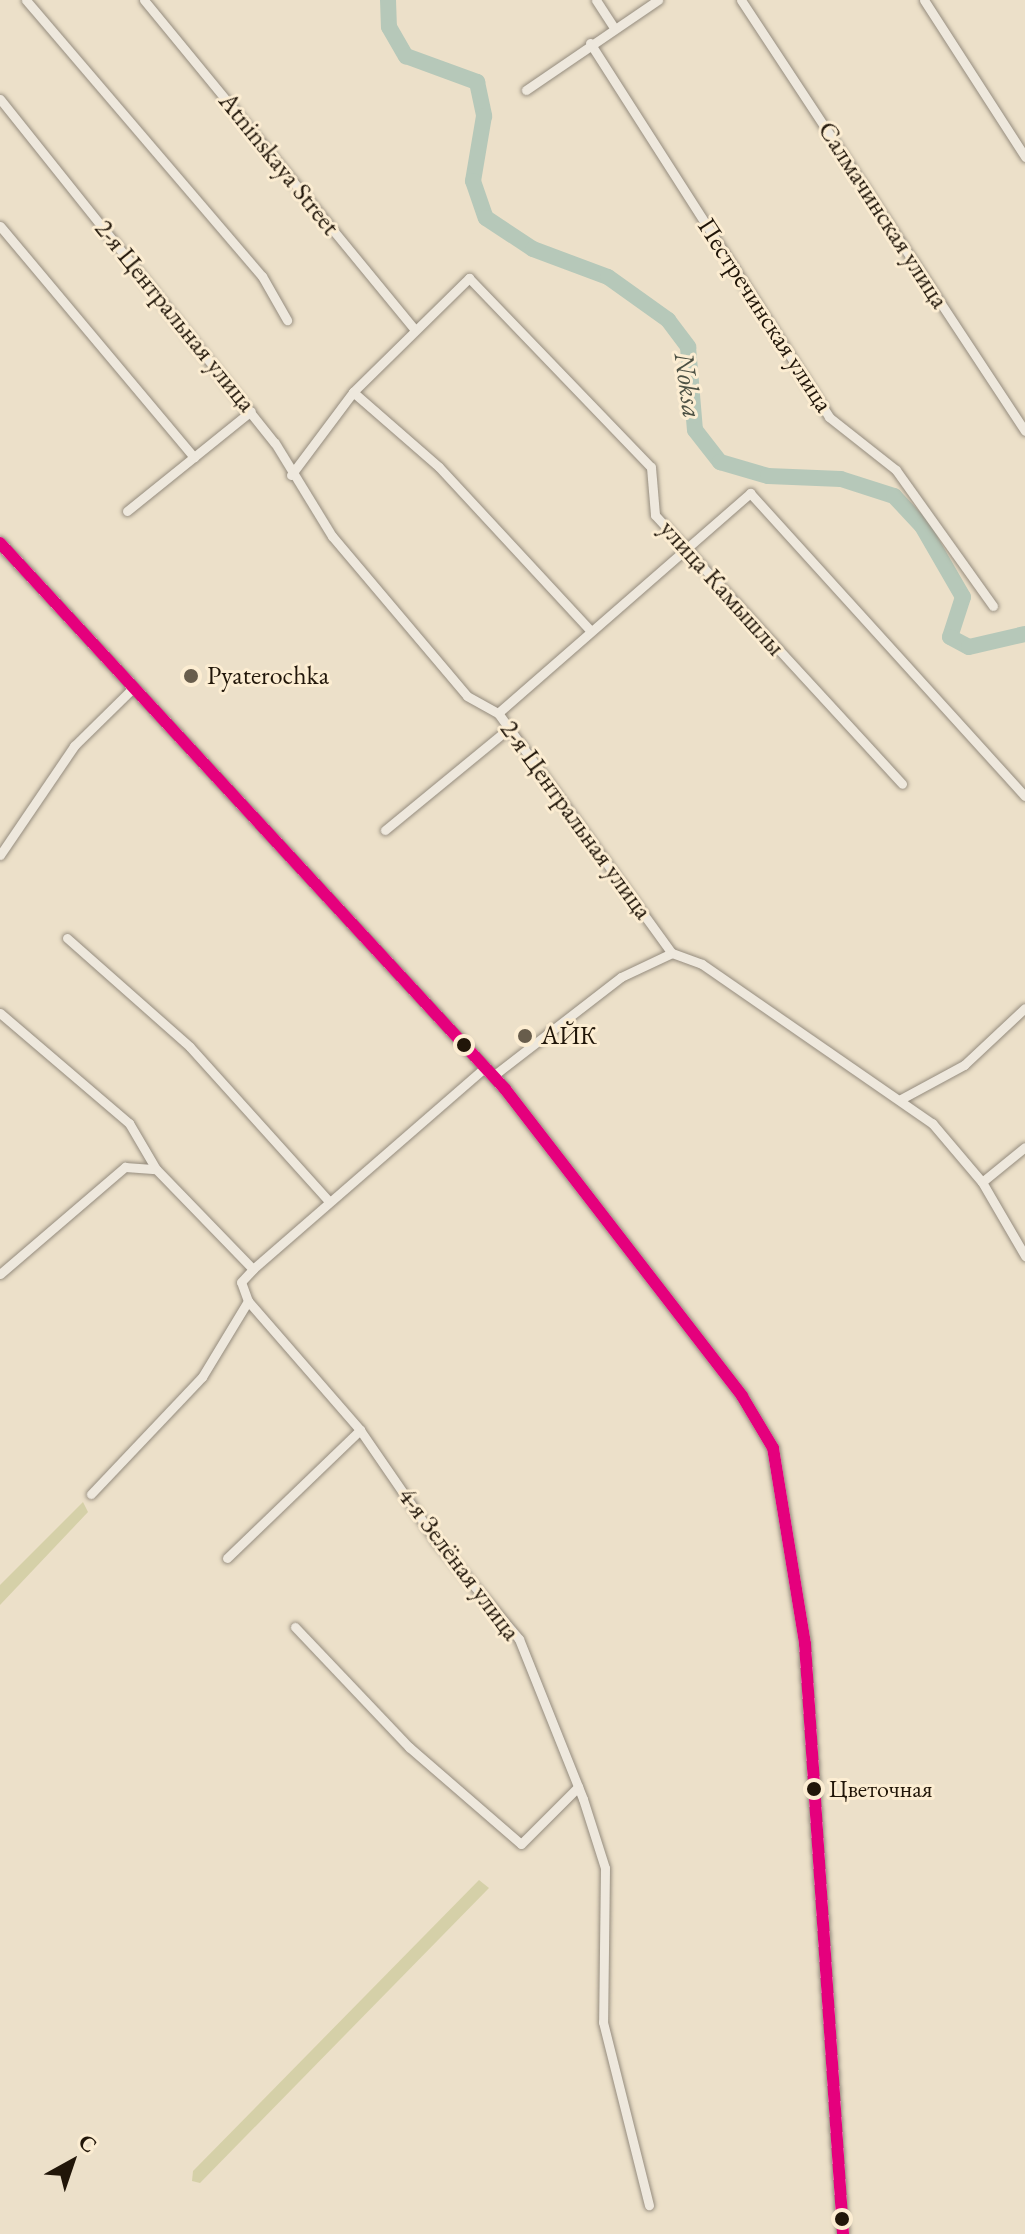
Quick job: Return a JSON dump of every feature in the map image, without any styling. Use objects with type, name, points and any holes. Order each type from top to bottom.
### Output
[{"type":"street","points":[[26,0],[262,276],[287,320]]},
{"type":"street","name":"Atninskaya Street","points":[[144,0],[413,328]]},
{"type":"street","points":[[596,0],[613,26]]},
{"type":"street","points":[[526,90],[613,26],[658,0]]},
{"type":"street","name":"Салмачинская улица","points":[[741,0],[1025,431]]},
{"type":"street","points":[[924,0],[1025,157]]},
{"type":"street","name":"Пестречинская улица","points":[[590,43],[829,417],[896,470],[993,606]]},
{"type":"street","name":"2-я Центральная улица","points":[[0,99],[251,411],[291,475],[423,648],[467,696],[498,713],[672,953]]},
{"type":"street","points":[[0,226],[194,457]]},
{"type":"street","name":"улица Камышлы","points":[[413,328],[469,278],[651,467],[655,515],[902,784]]},
{"type":"street","points":[[291,475],[353,392],[413,328]]},
{"type":"street","points":[[353,392],[439,467],[590,630]]},
{"type":"street","points":[[127,511],[251,411]]},
{"type":"street","points":[[498,713],[750,493],[1025,796]]},
{"type":"street","points":[[0,543],[131,690],[489,1072],[567,1163],[773,1448],[805,1644],[843,2234]]},
{"type":"street","points":[[0,855],[74,746],[131,690]]},
{"type":"street","points":[[385,830],[509,728]]},
{"type":"street","points":[[67,938],[190,1047],[328,1200]]},
{"type":"street","points":[[91,1494],[202,1377],[248,1301],[241,1282],[253,1269],[328,1200],[489,1072],[621,977],[672,953],[702,964],[901,1099],[982,1182],[1025,1256]]},
{"type":"street","points":[[901,1099],[964,1065],[1025,1008]]},
{"type":"street","points":[[0,1013],[129,1123],[156,1169],[253,1269]]},
{"type":"street","points":[[982,1182],[1025,1147]]},
{"type":"street","points":[[0,1274],[125,1167],[156,1169]]},
{"type":"street","name":"4-я Зелёная улица","points":[[248,1301],[360,1430],[437,1542],[519,1639],[578,1787],[605,1868],[603,2022],[649,2205]]},
{"type":"street","points":[[227,1558],[360,1430]]},
{"type":"street","points":[[295,1627],[409,1747],[521,1844],[578,1787]]},
{"type":"shaded area","points":[[83,1502],[88,1512],[0,1605],[0,1585]]},
{"type":"shaded area","points":[[479,1880],[489,1888],[200,2183],[192,2181],[193,2171]]},
{"type":"waterway","name":"Noksa","points":[[388,0],[389,27],[406,56],[477,82],[484,116],[473,181],[486,218],[533,249],[608,277],[668,320],[688,347],[695,430],[720,462],[768,476],[841,479],[894,496],[922,526],[963,597],[950,637],[969,647],[1025,634]]},
{"type":"transit line","points":[[0,543],[505,1089],[742,1396],[773,1448],[805,1644],[843,2234]]},
{"type":"place","name":"Pyaterochka","points":[[191,676]]},
{"type":"place","name":"АЙК","points":[[525,1036]]},
{"type":"place","name":"Цветочная","points":[[814,1789]]}]
